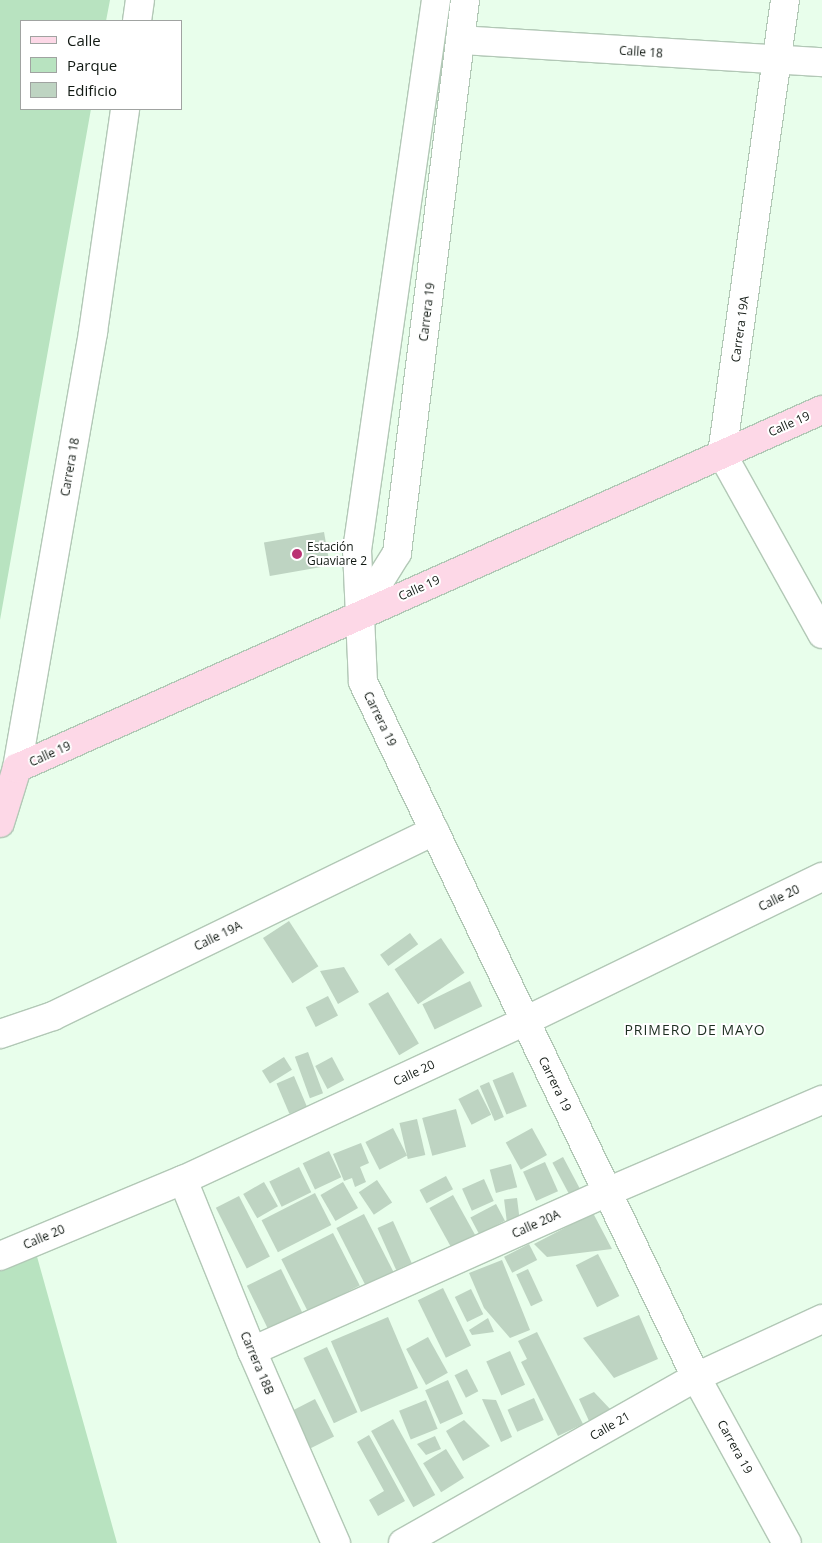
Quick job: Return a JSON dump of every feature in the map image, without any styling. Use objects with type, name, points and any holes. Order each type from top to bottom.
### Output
[{"type":"main road","name":"Calle 19","points":[[17,768],[359,614],[822,410]]},
{"type":"main road","name":"Carrera 18","points":[[0,823],[17,768]]},
{"type":"street","points":[[137,20],[140,0]]},
{"type":"street","name":"Carrera 19","points":[[436,0],[358,550],[363,682],[696,1377],[787,1543]]},
{"type":"street","name":"Carrera 19","points":[[359,614],[397,553],[465,0]]},
{"type":"street","name":"Carrera 19A","points":[[722,454],[785,0]]},
{"type":"street","name":"Calle 18","points":[[460,40],[822,62]]},
{"type":"street","name":"Carrera 18","points":[[17,768],[93,332],[125,110]]},
{"type":"street","points":[[722,454],[822,634]]},
{"type":"street","name":"Calle 19A","points":[[0,1034],[53,1016],[434,831]]},
{"type":"street","name":"Calle 20","points":[[0,1256],[184,1180],[525,1021],[822,877]]},
{"type":"street","name":"Calle 20A","points":[[252,1351],[607,1192],[822,1100]]},
{"type":"street","name":"Carrera 18B","points":[[184,1180],[252,1351],[336,1543]]},
{"type":"street","name":"Calle 21","points":[[403,1543],[696,1377],[822,1319]]},
{"type":"green space","points":[[0,0],[110,0],[106,20],[20,20],[20,110],[91,110],[0,620]]},
{"type":"green space","points":[[36,1253],[117,1543],[0,1543],[0,1263]]},
{"type":"building","name":"Estación Guaviare 2","points":[[324,532],[330,565],[270,576],[264,543]]},
{"type":"building","points":[[289,921],[318,966],[292,983],[263,938]]},
{"type":"building","points":[[410,933],[418,944],[388,966],[380,955]]},
{"type":"building","points":[[441,938],[464,973],[418,1004],[395,969]]},
{"type":"building","points":[[344,967],[359,992],[338,1004],[320,971]]},
{"type":"building","points":[[470,981],[482,1006],[435,1029],[422,1004]]},
{"type":"building","points":[[388,992],[419,1043],[399,1055],[368,1004]]},
{"type":"building","points":[[328,996],[338,1016],[316,1027],[306,1007]]},
{"type":"building","points":[[308,1052],[323,1093],[310,1098],[295,1057]]},
{"type":"building","points":[[284,1057],[292,1070],[270,1083],[262,1071]]},
{"type":"building","points":[[332,1057],[344,1080],[327,1089],[315,1066]]},
{"type":"building","points":[[513,1072],[527,1106],[506,1115],[493,1080]]},
{"type":"building","points":[[294,1076],[307,1106],[289,1114],[277,1083]]},
{"type":"building","points":[[489,1082],[504,1117],[495,1121],[480,1086]]},
{"type":"building","points":[[478,1089],[491,1115],[472,1125],[458,1099]]},
{"type":"building","points":[[456,1109],[466,1147],[432,1156],[422,1118]]},
{"type":"building","points":[[417,1119],[425,1155],[408,1159],[399,1123]]},
{"type":"building","points":[[393,1128],[407,1156],[379,1170],[365,1142]]},
{"type":"building","points":[[532,1128],[547,1155],[521,1170],[506,1143]]},
{"type":"building","points":[[361,1143],[369,1163],[360,1167],[366,1182],[355,1187],[352,1178],[344,1181],[333,1154]]},
{"type":"building","points":[[329,1151],[341,1177],[315,1190],[303,1163]]},
{"type":"building","points":[[563,1157],[581,1191],[570,1196],[552,1163]]},
{"type":"building","points":[[545,1162],[558,1191],[536,1201],[523,1172]]},
{"type":"building","points":[[511,1164],[517,1187],[496,1193],[490,1170]]},
{"type":"building","points":[[299,1167],[311,1192],[282,1207],[269,1181]]},
{"type":"building","points":[[446,1176],[453,1189],[427,1203],[420,1190]]},
{"type":"building","points":[[484,1179],[494,1201],[472,1211],[462,1189]]},
{"type":"building","points":[[377,1180],[392,1202],[374,1215],[359,1192]]},
{"type":"building","points":[[264,1182],[278,1206],[257,1218],[243,1194]]},
{"type":"building","points":[[343,1182],[358,1208],[335,1221],[320,1195]]},
{"type":"building","points":[[315,1193],[331,1225],[278,1252],[262,1220]]},
{"type":"building","points":[[453,1195],[477,1239],[454,1252],[429,1208]]},
{"type":"building","points":[[239,1196],[270,1257],[247,1268],[216,1208]]},
{"type":"building","points":[[517,1198],[520,1222],[507,1223],[504,1200]]},
{"type":"building","points":[[496,1204],[505,1221],[479,1234],[470,1218]]},
{"type":"building","points":[[593,1213],[612,1249],[547,1257],[534,1244]]},
{"type":"building","points":[[364,1214],[394,1273],[366,1287],[336,1228]]},
{"type":"building","points":[[393,1221],[412,1263],[396,1270],[377,1228]]},
{"type":"building","points":[[333,1233],[360,1286],[308,1312],[281,1259]]},
{"type":"building","points":[[529,1244],[537,1260],[512,1273],[504,1257]]},
{"type":"building","points":[[598,1254],[619,1296],[597,1307],[576,1265]]},
{"type":"building","points":[[502,1260],[530,1330],[510,1338],[484,1308],[469,1273]]},
{"type":"building","points":[[281,1269],[303,1315],[269,1331],[247,1286]]},
{"type":"building","points":[[528,1269],[543,1301],[531,1306],[516,1274]]},
{"type":"building","points":[[443,1288],[471,1346],[446,1358],[418,1300]]},
{"type":"building","points":[[471,1289],[483,1314],[467,1322],[455,1297]]},
{"type":"building","points":[[639,1315],[658,1359],[614,1378],[583,1338]]},
{"type":"building","points":[[388,1317],[418,1388],[361,1412],[331,1341]]},
{"type":"building","points":[[488,1318],[494,1332],[472,1335],[469,1330]]},
{"type":"building","points":[[537,1332],[583,1424],[558,1436],[521,1362],[527,1359],[518,1341]]},
{"type":"building","points":[[428,1337],[448,1373],[426,1385],[406,1349]]},
{"type":"building","points":[[327,1347],[357,1412],[334,1423],[303,1358]]},
{"type":"building","points":[[510,1351],[525,1385],[501,1395],[486,1362]]},
{"type":"building","points":[[467,1369],[478,1391],[466,1398],[455,1375]]},
{"type":"building","points":[[448,1380],[463,1414],[440,1424],[425,1390]]},
{"type":"building","points":[[594,1392],[611,1410],[589,1421],[579,1399]]},
{"type":"building","points":[[534,1398],[544,1420],[517,1432],[508,1410]]},
{"type":"building","points":[[315,1399],[334,1436],[308,1450],[289,1412]]},
{"type":"building","points":[[482,1399],[496,1400],[512,1437],[501,1442]]},
{"type":"building","points":[[426,1400],[438,1429],[411,1440],[399,1411]]},
{"type":"building","points":[[393,1419],[435,1495],[413,1507],[371,1431]]},
{"type":"building","points":[[464,1420],[490,1446],[463,1461],[446,1431]]},
{"type":"building","points":[[369,1435],[405,1501],[378,1516],[369,1500],[384,1491],[357,1442]]},
{"type":"building","points":[[435,1436],[441,1449],[426,1455],[417,1444]]},
{"type":"building","points":[[446,1449],[464,1478],[441,1492],[423,1463]]},
{"type":"place","name":"Estación Guaviare 2","points":[[297,554]]},
{"type":"district","name":"PRIMERO DE MAYO","points":[[695,1030]]}]
